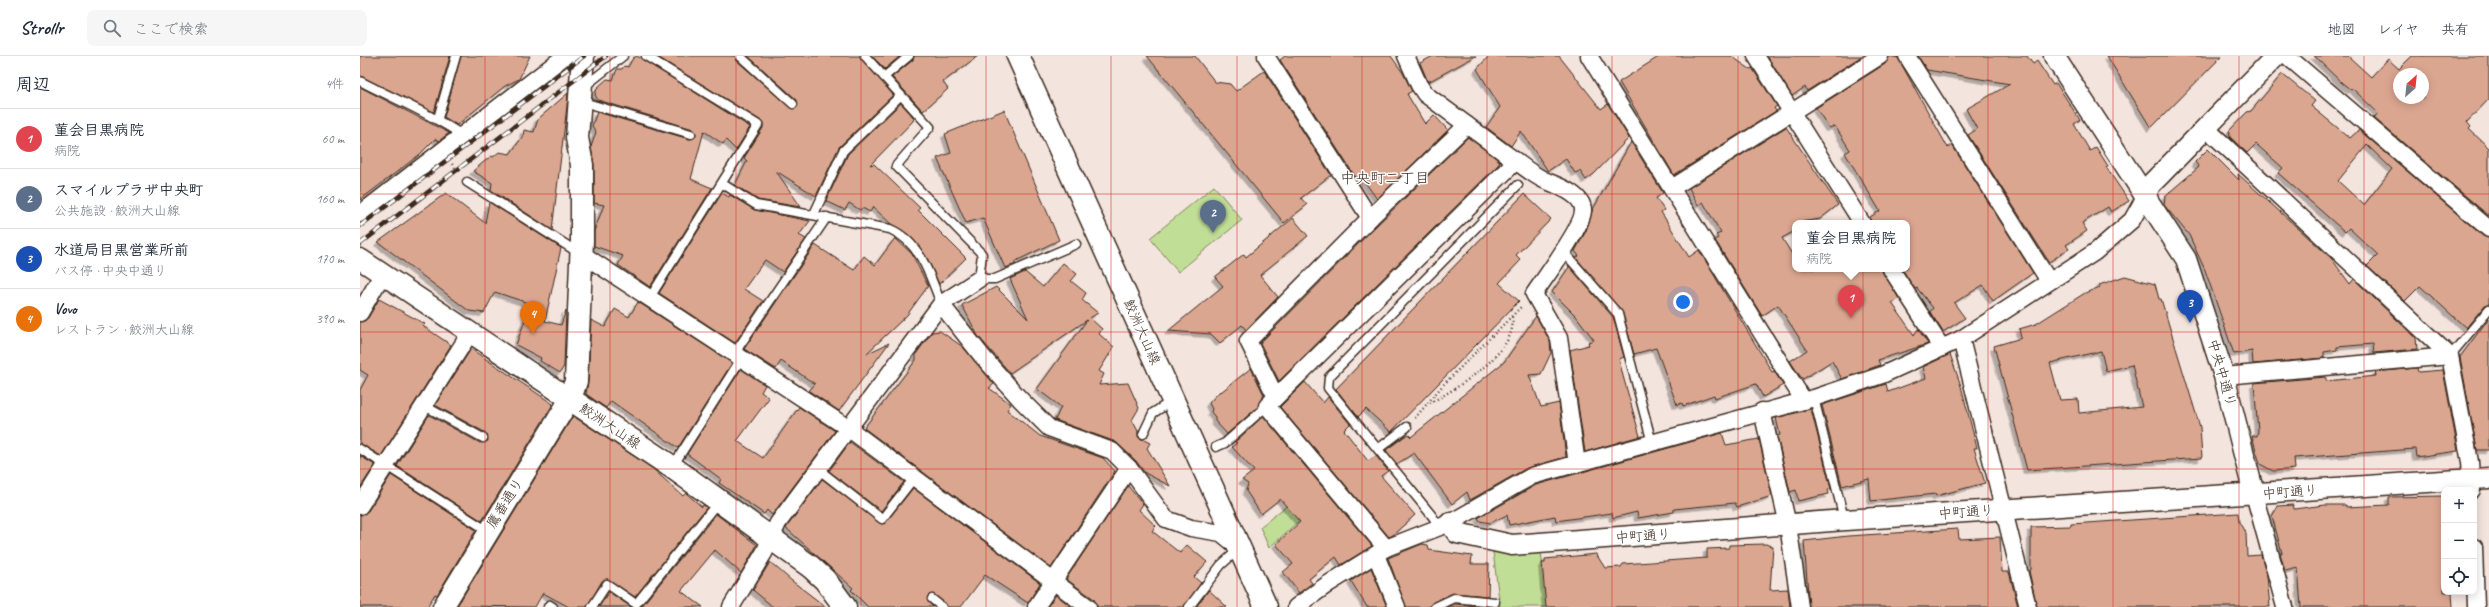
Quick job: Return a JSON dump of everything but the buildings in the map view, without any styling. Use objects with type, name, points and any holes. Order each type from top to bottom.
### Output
[{"type":"main road","name":"鮫洲大山線","points":[[583,56],[577,138],[582,165],[582,254],[576,381],[570,399],[672,467],[820,576],[845,607]]},
{"type":"main road","name":"鮫洲大山線","points":[[1018,56],[1266,607]]},
{"type":"street","points":[[360,214],[565,56]]},
{"type":"street","points":[[1266,56],[1370,218]]},
{"type":"street","points":[[1406,56],[1418,85],[1426,94],[1516,161],[1544,180],[1557,184],[1580,201],[1584,209],[1582,217],[1563,250],[1534,294],[1559,338],[1577,464]]},
{"type":"street","points":[[1589,56],[1672,188],[1809,399]]},
{"type":"street","points":[[1756,56],[1860,220]]},
{"type":"street","points":[[1672,188],[1880,56]]},
{"type":"street","points":[[1907,56],[2049,281]]},
{"type":"street","name":"中央中通り","points":[[2054,56],[2146,195],[2186,259],[2224,376],[2285,607]]},
{"type":"street","points":[[1296,607],[1328,584],[1381,551],[1444,525],[1532,476],[1809,399],[1882,375],[1961,339],[2095,252],[2132,220],[2150,185],[2207,129],[2276,56]]},
{"type":"street","points":[[2287,56],[2489,229]]},
{"type":"street","points":[[1398,607],[1381,551],[1271,401],[1248,341],[1370,218],[1467,125]]},
{"type":"street","points":[[2207,129],[2450,356],[2478,483]]},
{"type":"street","points":[[1271,401],[1516,161]]},
{"type":"street","points":[[582,254],[848,428],[1088,607]]},
{"type":"street","points":[[360,259],[570,399]]},
{"type":"street","points":[[1893,272],[1942,348]]},
{"type":"street","points":[[360,313],[382,275]]},
{"type":"street","points":[[730,607],[771,539],[778,523],[941,304],[979,280]]},
{"type":"street","points":[[941,304],[987,362],[1049,428],[1112,451],[1129,468],[1166,519],[1191,528],[1221,533],[1240,548]]},
{"type":"street","points":[[360,506],[470,333]]},
{"type":"street","points":[[1961,339],[2005,509],[2028,607]]},
{"type":"street","points":[[2224,376],[2450,356]]},
{"type":"street","name":"鷹番通り","points":[[443,607],[570,399]]},
{"type":"street","points":[[1762,411],[1788,525],[1800,607]]},
{"type":"street","points":[[1036,607],[1129,468]]},
{"type":"street","name":"中町通り","points":[[1444,525],[1457,533],[1512,545],[2005,509],[2254,494],[2478,483]]},
{"type":"street","points":[[2474,559],[2476,607]]},
{"type":"lane","points":[[438,118],[456,56]]},
{"type":"lane","points":[[623,56],[579,96],[691,134]]},
{"type":"lane","points":[[646,56],[758,124],[723,184],[649,299]]},
{"type":"lane","points":[[740,56],[793,104]]},
{"type":"lane","points":[[865,56],[930,127],[896,166],[982,254],[979,280],[995,278],[1076,244]]},
{"type":"lane","points":[[884,77],[909,56]]},
{"type":"lane","points":[[360,81],[395,100],[438,118],[462,135]]},
{"type":"lane","points":[[814,214],[843,151],[900,96]]},
{"type":"lane","points":[[467,182],[582,254]]},
{"type":"lane","points":[[723,184],[756,205],[814,214],[890,229],[901,234],[924,261],[941,304]]},
{"type":"lane","points":[[1444,525],[1433,517],[1328,388],[1329,377],[1518,186]]},
{"type":"lane","points":[[672,467],[738,356],[827,217]]},
{"type":"lane","points":[[1563,250],[1618,314],[1652,443]]},
{"type":"lane","points":[[2450,356],[2489,309]]},
{"type":"lane","points":[[1809,399],[1844,520]]},
{"type":"lane","points":[[1143,434],[1153,413],[1173,400]]},
{"type":"lane","points":[[1216,447],[1226,443],[1271,401]]},
{"type":"lane","points":[[423,405],[483,438]]},
{"type":"lane","points":[[1378,449],[1407,427]]},
{"type":"lane","points":[[360,449],[488,531]]},
{"type":"lane","points":[[818,469],[882,519],[914,478]]},
{"type":"lane","points":[[592,607],[607,584],[636,604],[718,501]]},
{"type":"lane","points":[[1189,607],[1221,565],[1240,548]]},
{"type":"lane","points":[[1436,607],[1454,598],[1495,602]]},
{"type":"lane","points":[[932,599],[942,607]]},
{"type":"lane","points":[[548,607],[550,605],[553,607]]},
{"type":"path","points":[[441,151],[467,182]]},
{"type":"path","points":[[1407,427],[1442,385],[1534,294]]},
{"type":"path","points":[[1427,404],[1450,392],[1503,350],[1514,326],[1512,317]]},
{"type":"green space","points":[[1214,186],[1242,220],[1178,272],[1150,238]]},
{"type":"green space","points":[[1290,503],[1303,517],[1269,548],[1260,527]]},
{"type":"green space","points":[[1493,552],[1506,554],[1541,552],[1548,607],[1500,607]]},
{"type":"railway","points":[[360,226],[584,56]]},
{"type":"railway","points":[[360,244],[606,56]]},
{"type":"place","name":"スマイルプラザ中央町","points":[[1213,233]]},
{"type":"place","name":"菫会目黒病院","points":[[1851,318]]},
{"type":"place","name":"水道局目黒営業所前","points":[[2190,323]]},
{"type":"place","name":"Vovo","points":[[533,334]]},
{"type":"district","name":"中央町二丁目","points":[[1385,178]]}]
